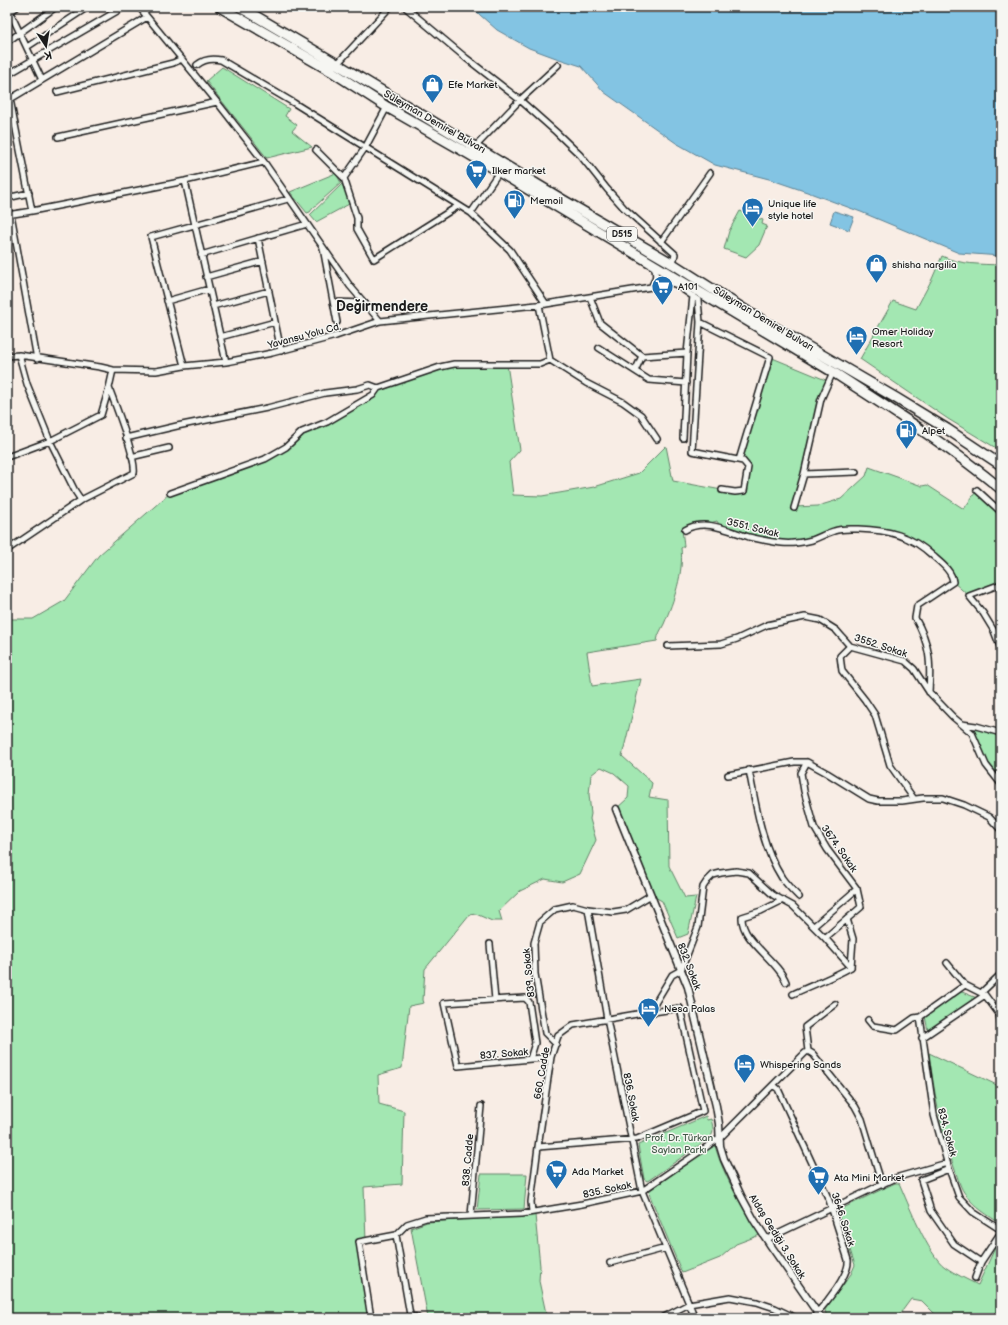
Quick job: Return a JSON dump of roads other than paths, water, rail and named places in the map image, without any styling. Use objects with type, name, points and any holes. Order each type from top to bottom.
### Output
[{"type":"highway","name":"Süleyman Demirel Bulvarı","points":[[220,7],[331,71],[387,107],[499,172],[833,372],[940,442],[1001,489]]},
{"type":"highway","name":"Süleyman Demirel Bulvarı","points":[[240,7],[673,264],[750,313],[947,429],[1001,465]]},
{"type":"street","points":[[17,7],[9,13],[20,32],[42,80]]},
{"type":"street","points":[[7,42],[56,7]]},
{"type":"street","points":[[27,47],[88,7]]},
{"type":"street","points":[[7,75],[124,7]]},
{"type":"street","points":[[139,7],[264,162],[288,199],[350,286],[380,321]]},
{"type":"street","points":[[337,64],[390,7]]},
{"type":"street","points":[[405,7],[466,58],[520,100],[580,155],[607,190],[624,208],[675,254],[673,264]]},
{"type":"street","points":[[32,211],[8,100],[148,17]]},
{"type":"street","points":[[197,65],[202,61],[213,58],[221,60],[294,103],[471,214],[510,250],[546,304]]},
{"type":"street","points":[[57,92],[174,63],[182,59]]},
{"type":"street","points":[[476,147],[520,100],[558,65]]},
{"type":"street","points":[[58,137],[217,102]]},
{"type":"street","points":[[344,178],[365,148],[387,107]]},
{"type":"street","points":[[316,150],[344,178],[357,218],[357,229],[374,260],[458,206]]},
{"type":"street","points":[[37,359],[9,214],[32,211],[185,181],[264,162]]},
{"type":"street","points":[[471,214],[499,172]]},
{"type":"street","points":[[661,242],[710,173]]},
{"type":"street","points":[[185,181],[226,362]]},
{"type":"street","points":[[7,198],[29,193]]},
{"type":"street","points":[[184,366],[151,237],[288,199]]},
{"type":"street","points":[[202,255],[307,224]]},
{"type":"street","points":[[258,238],[281,351]]},
{"type":"street","points":[[322,246],[337,322]]},
{"type":"street","points":[[206,276],[263,261]]},
{"type":"street","points":[[651,287],[657,273],[654,265]]},
{"type":"street","name":"Yavansu Yolu Cd.","points":[[7,356],[19,356],[113,370],[156,371],[184,366],[226,362],[281,351],[336,336],[380,321],[539,305],[651,287],[680,280]]},
{"type":"street","points":[[669,283],[675,284],[698,300],[700,322],[692,451],[743,461],[748,467],[744,490],[735,492],[722,490]]},
{"type":"street","points":[[167,301],[210,289]]},
{"type":"street","points":[[213,306],[269,291]]},
{"type":"street","points":[[683,438],[687,353],[693,296]]},
{"type":"street","points":[[590,297],[600,323],[642,356],[687,353]]},
{"type":"street","points":[[333,302],[365,303]]},
{"type":"street","points":[[539,305],[550,360],[586,383],[623,402],[641,415],[657,439]]},
{"type":"street","points":[[220,337],[275,322]]},
{"type":"street","points":[[700,322],[770,357],[739,460]]},
{"type":"street","points":[[599,348],[649,380],[686,383]]},
{"type":"street","points":[[19,356],[27,384],[50,441],[81,500]]},
{"type":"street","points":[[635,371],[642,356]]},
{"type":"street","points":[[170,493],[265,459],[286,447],[302,432],[327,422],[373,395],[378,388],[454,364],[540,364],[550,360]]},
{"type":"street","points":[[7,457],[50,441],[101,415],[110,388],[113,370]]},
{"type":"street","points":[[794,508],[804,474],[821,398],[833,372]]},
{"type":"street","points":[[126,438],[267,408],[325,393],[357,389],[370,385],[378,388]]},
{"type":"street","points":[[7,550],[81,500],[134,472],[135,469],[131,455],[110,388]]},
{"type":"street","points":[[131,455],[135,456],[169,448]]},
{"type":"street","points":[[804,474],[856,472]]},
{"type":"street","points":[[977,490],[1001,512]]},
{"type":"street","name":"3551. Sokak","points":[[685,530],[690,527],[705,525],[721,528],[749,537],[783,543],[811,540],[836,530],[852,529],[878,530],[913,540],[944,566],[952,576],[953,582],[917,606],[915,618],[922,630],[928,647],[930,671],[929,692]]},
{"type":"street","points":[[1001,584],[969,596],[983,613],[994,631],[1001,650]]},
{"type":"street","name":"3552. Sokak","points":[[668,646],[721,644],[737,639],[767,625],[804,617],[820,620],[836,630],[850,646],[905,660],[914,669],[929,692],[972,733],[986,765],[1001,784]]},
{"type":"street","points":[[850,646],[840,656],[842,671],[875,715],[890,765],[914,799]]},
{"type":"street","points":[[960,723],[976,726],[1001,734]]},
{"type":"street","points":[[728,775],[794,762],[807,762],[869,798],[902,801],[943,798],[964,805],[989,817],[1001,830]]},
{"type":"street","name":"3674. Sokak","points":[[807,762],[801,773],[804,791],[814,827],[827,849],[857,889]]},
{"type":"street","points":[[749,770],[759,817],[770,853],[783,879],[799,897]]},
{"type":"street","name":"832. Sokak","points":[[616,809],[688,987],[718,1114],[721,1137]]},
{"type":"street","points":[[681,970],[698,927],[703,887],[713,875],[728,871],[749,873],[773,895],[793,906],[814,926],[851,967]]},
{"type":"street","points":[[814,926],[857,889],[861,907],[825,938]]},
{"type":"street","name":"839. Sokak","points":[[556,1044],[545,1033],[535,974],[534,943],[540,922],[555,909],[573,905],[588,909],[613,912],[626,910],[651,895]]},
{"type":"street","points":[[783,900],[761,911],[742,917],[742,923],[746,934],[777,966],[783,974],[786,982]]},
{"type":"street","name":"836. Sokak","points":[[588,909],[607,1019],[642,1191],[695,1318]]},
{"type":"street","points":[[847,919],[853,939],[851,967]]},
{"type":"street","points":[[490,944],[495,1000],[525,998],[529,1002],[535,1043],[530,1059]]},
{"type":"street","points":[[947,963],[965,985],[984,994],[999,1014],[1001,1027]]},
{"type":"street","points":[[793,994],[822,980],[835,976],[851,967]]},
{"type":"street","name":"660. Cadde","points":[[532,1212],[531,1202],[551,1057],[558,1036],[573,1025],[637,1014],[654,1005],[672,975],[681,970]]},
{"type":"street","points":[[922,1038],[984,994],[1001,974]]},
{"type":"street","points":[[868,1020],[873,1026],[897,1030],[914,1018],[920,1017],[965,985]]},
{"type":"street","name":"837. Sokak","points":[[495,1000],[444,1003],[458,1066],[551,1057]]},
{"type":"street","points":[[835,1004],[805,1026],[808,1051],[813,1054],[855,1106],[862,1119],[882,1185]]},
{"type":"street","points":[[538,1147],[637,1139],[703,1111],[680,1008],[637,1014]]},
{"type":"street","name":"834. Sokak","points":[[920,1017],[934,1115],[949,1169],[959,1197],[973,1212],[1001,1231]]},
{"type":"street","name":"835. Sokak","points":[[396,1235],[407,1224],[426,1218],[532,1212],[582,1204],[642,1191],[721,1137],[808,1051]]},
{"type":"street","name":"3646. Sokak","points":[[773,1085],[778,1089],[832,1208],[848,1264],[845,1274],[819,1316]]},
{"type":"street","name":"838. Cadde","points":[[471,1215],[481,1106]]},
{"type":"street","name":"Aldaş Gediği 3. Sokak","points":[[721,1137],[720,1146],[724,1159],[754,1220],[819,1316]]},
{"type":"street","points":[[710,1144],[716,1143],[720,1146]]},
{"type":"street","points":[[767,1239],[895,1178],[947,1162]]},
{"type":"street","points":[[949,1169],[921,1180],[931,1211],[954,1244],[981,1262]]},
{"type":"street","points":[[975,1278],[981,1262],[1001,1231]]},
{"type":"street","points":[[371,1318],[359,1242],[396,1235],[410,1315],[418,1318]]},
{"type":"street","points":[[610,1263],[666,1248]]},
{"type":"street","points":[[662,1318],[689,1304],[730,1297],[757,1302],[775,1308],[796,1318]]},
{"type":"water","points":[[473,7],[1001,7],[1001,256],[959,253],[861,212],[810,193],[769,179],[715,165],[676,143],[604,92],[581,66],[529,48],[497,30]]},
{"type":"water","points":[[834,211],[854,217],[849,230],[830,223]]},
{"type":"place","name":"Efe Market","points":[[433,104]]},
{"type":"place","name":"Ilker market","points":[[476,190]]},
{"type":"place","name":"Memoil","points":[[514,220]]},
{"type":"place","name":"Unique life style hotel","points":[[753,228]]},
{"type":"place","name":"shisha nargilia","points":[[876,284]]},
{"type":"place","name":"A101","points":[[663,306]]},
{"type":"place","name":"Omer Holiday Resort","points":[[857,356]]},
{"type":"place","name":"Alpet","points":[[906,450]]},
{"type":"place","name":"Nesa Palas","points":[[648,1028]]},
{"type":"place","name":"Whispering Sands","points":[[745,1084]]},
{"type":"place","name":"Ada Market","points":[[556,1190]]},
{"type":"place","name":"Ata Mini Market","points":[[818,1196]]},
{"type":"district","name":"Değirmendere","points":[[382,306]]},
{"type":"park label","name":"Prof. Dr. Türkan Saylan Parkı","points":[[679,1142]]}]
